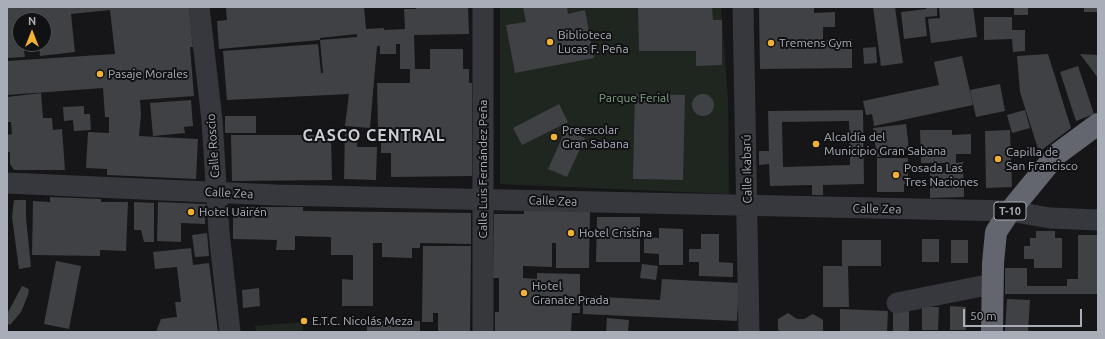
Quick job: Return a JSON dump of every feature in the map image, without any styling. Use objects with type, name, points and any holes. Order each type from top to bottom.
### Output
[{"type":"highway","name":"T-10","points":[[992,332],[992,284],[996,232],[1010,211],[1056,155],[1098,124]]},
{"type":"street","name":"Calle Roscio","points":[[199,7],[212,120],[216,192],[230,332]]},
{"type":"street","name":"Calle Luis Fernández Peña","points":[[483,7],[483,332]]},
{"type":"street","name":"Calle Ikabarú","points":[[743,7],[749,332]]},
{"type":"street","name":"Calle Zea","points":[[7,183],[276,195],[1010,211],[1050,218],[1098,220]]},
{"type":"street","points":[[897,303],[992,284]]},
{"type":"green space","name":"Parque Ferial","points":[[500,7],[721,7],[728,99],[729,194],[500,184]]},
{"type":"green space","points":[[302,322],[303,332],[256,332],[255,326]]},
{"type":"building","points":[[7,7],[189,7],[193,47],[190,47],[194,96],[140,100],[141,114],[139,136],[198,139],[196,179],[107,175],[107,169],[86,168],[88,132],[109,133],[109,117],[105,117],[103,88],[7,95],[7,61],[115,54],[110,10],[71,14],[75,52],[40,56],[40,52],[52,52],[52,12],[12,12],[12,52],[24,52],[25,57],[7,58]]},
{"type":"building","points":[[364,7],[366,29],[384,28],[384,30],[405,29],[404,9],[416,9],[416,7],[468,7],[469,34],[414,35],[415,69],[430,69],[430,49],[463,49],[463,69],[469,69],[469,83],[472,83],[472,176],[391,177],[391,153],[381,153],[381,129],[378,129],[377,83],[410,83],[410,69],[400,69],[400,44],[396,44],[396,54],[380,54],[380,46],[377,46],[370,128],[345,126],[349,94],[227,100],[223,51],[318,44],[321,73],[323,73],[320,40],[219,49],[217,21],[227,20],[226,8]],"holes":[[[357,34],[357,37],[320,40],[320,38]]]},
{"type":"building","name":"Biblioteca Lucas F. Peña","points":[[523,7],[567,7],[568,14],[585,10],[594,58],[515,73],[506,25],[526,22]]},
{"type":"building","points":[[638,7],[712,7],[713,20],[722,20],[722,65],[696,66],[696,51],[639,51]]},
{"type":"building","points":[[759,7],[814,7],[814,13],[835,12],[835,27],[823,27],[823,40],[852,39],[852,68],[760,69]]},
{"type":"building","points":[[873,7],[895,7],[903,63],[881,66]]},
{"type":"building","points":[[926,7],[937,7],[937,16],[925,17],[927,36],[904,39],[901,12],[926,9]]},
{"type":"building","points":[[939,7],[973,7],[977,37],[931,43],[928,19],[940,18]]},
{"type":"building","points":[[1014,7],[1028,7],[1028,15],[1014,15]]},
{"type":"building","points":[[1084,7],[1098,7],[1098,12],[1084,12]]},
{"type":"building","points":[[984,17],[1012,17],[1012,30],[1025,30],[1025,51],[1013,52],[1012,39],[984,40]]},
{"type":"building","points":[[876,47],[877,63],[864,64],[863,48]]},
{"type":"building","points":[[1048,54],[1071,128],[1039,152],[1020,92],[1017,56]]},
{"type":"building","points":[[1080,54],[1098,55],[1098,78]]},
{"type":"building","points":[[962,56],[973,105],[874,126],[872,114],[866,115],[863,101],[939,85],[934,62]]},
{"type":"building","points":[[1078,66],[1094,114],[1076,121],[1060,72]]},
{"type":"building","points":[[1000,84],[1005,111],[976,117],[970,90]]},
{"type":"building","points":[[41,93],[43,118],[52,118],[53,130],[62,129],[65,170],[14,170],[10,164],[10,152],[7,152],[7,135],[12,134],[11,122],[7,122],[7,97]]},
{"type":"building","points":[[635,94],[685,95],[683,180],[633,179]]},
{"type":"building","points":[[703,94],[711,97],[714,105],[711,113],[703,116],[695,113],[692,105],[695,97]]},
{"type":"building","points":[[191,100],[193,126],[184,127],[185,133],[153,136],[150,103]]},
{"type":"building","points":[[559,104],[568,122],[522,145],[513,128]]},
{"type":"building","points":[[84,106],[84,114],[90,114],[91,130],[74,131],[73,120],[64,121],[63,107]]},
{"type":"building","points":[[863,110],[864,184],[823,185],[823,195],[812,195],[812,185],[770,186],[769,164],[759,165],[759,151],[769,151],[768,111]],"holes":[[[849,121],[850,165],[783,167],[782,122]]]},
{"type":"building","points":[[1025,110],[1030,128],[1012,133],[1007,115]]},
{"type":"building","points":[[225,116],[256,116],[256,133],[225,133]]},
{"type":"building","points":[[906,124],[909,149],[904,150],[904,153],[877,157],[873,128]]},
{"type":"building","points":[[345,129],[357,129],[357,147],[377,147],[376,180],[344,179]]},
{"type":"building","points":[[566,129],[585,138],[567,177],[548,169]]},
{"type":"building","points":[[920,130],[952,130],[952,135],[971,134],[971,154],[956,154],[956,163],[963,162],[964,197],[930,198],[930,172],[945,171],[945,163],[921,163]]},
{"type":"building","name":"Capilla de San Francisco","points":[[1010,130],[1012,187],[986,188],[985,131]]},
{"type":"building","points":[[231,135],[331,135],[332,180],[232,181]]},
{"type":"building","points":[[877,158],[908,158],[908,184],[904,184],[904,192],[877,192]]},
{"type":"building","points":[[50,197],[101,199],[101,202],[128,202],[126,251],[100,250],[100,256],[32,255],[33,201],[50,202]]},
{"type":"building","points":[[14,200],[26,200],[26,218],[31,267],[19,269],[12,217]]},
{"type":"building","points":[[134,202],[154,203],[154,242],[144,242],[141,230],[134,230]]},
{"type":"building","points":[[158,202],[206,204],[205,224],[181,223],[181,242],[157,241]]},
{"type":"building","points":[[240,207],[303,207],[303,211],[471,213],[471,244],[420,243],[420,248],[412,248],[412,258],[382,257],[382,243],[373,243],[373,306],[342,306],[342,279],[353,280],[353,255],[331,255],[331,237],[295,236],[295,250],[276,250],[277,240],[233,239],[233,212],[240,212]]},
{"type":"building","points":[[524,210],[590,211],[589,268],[556,268],[556,243],[552,243],[552,267],[523,266],[523,278],[537,279],[537,273],[580,274],[580,313],[572,313],[571,332],[495,332],[495,312],[499,312],[499,278],[493,278],[494,214],[524,214]]},
{"type":"building","points":[[597,217],[640,217],[640,262],[596,262]]},
{"type":"building","points":[[659,228],[683,229],[683,265],[659,265],[659,254],[644,253],[644,237],[659,238]]},
{"type":"building","points":[[1036,231],[1055,231],[1055,238],[1062,238],[1062,268],[1034,268],[1034,259],[1024,259],[1024,246],[1030,246],[1030,238],[1036,238]]},
{"type":"building","points":[[207,233],[209,256],[195,257],[192,235]]},
{"type":"building","points":[[701,234],[719,234],[719,262],[733,263],[733,277],[699,276],[699,262],[689,262],[689,249],[701,249]]},
{"type":"building","points":[[1078,235],[1098,235],[1098,294],[1005,294],[1005,268],[1027,268],[1027,286],[1067,286],[1067,279],[1078,279]]},
{"type":"building","points":[[922,239],[939,239],[939,262],[922,262]]},
{"type":"building","points":[[842,240],[881,240],[881,266],[848,266],[849,307],[823,307],[823,266],[842,266]]},
{"type":"building","points":[[951,240],[968,240],[968,263],[951,263]]},
{"type":"building","points":[[423,246],[471,246],[470,332],[438,332],[438,313],[433,313],[433,322],[422,322]]},
{"type":"building","points":[[191,248],[193,265],[209,263],[218,332],[156,332],[161,319],[177,317],[175,302],[181,302],[177,267],[155,269],[153,252]]},
{"type":"building","points":[[56,261],[81,266],[69,329],[44,324]]},
{"type":"building","points":[[642,264],[658,266],[656,280],[640,278]]},
{"type":"building","points":[[662,279],[739,283],[737,321],[583,314],[583,296],[660,300]]},
{"type":"building","points":[[22,286],[29,289],[28,295],[21,312],[10,325],[7,323],[7,314]]},
{"type":"building","points":[[259,288],[260,306],[243,308],[242,290]]},
{"type":"building","points":[[1007,299],[1030,300],[1028,332],[1005,332]]},
{"type":"building","points":[[950,306],[966,307],[966,330],[950,330]]},
{"type":"building","points":[[922,307],[939,307],[938,330],[922,330]]},
{"type":"building","points":[[893,308],[909,308],[909,331],[893,331]]},
{"type":"building","points":[[840,309],[888,311],[887,332],[840,332]]},
{"type":"building","points":[[788,313],[797,319],[804,319],[813,314],[823,320],[823,331],[782,332],[778,330],[778,319]]},
{"type":"building","points":[[607,318],[629,320],[628,332],[606,332]]},
{"type":"building","points":[[367,321],[420,321],[420,332],[367,332]]},
{"type":"place","name":"Biblioteca Lucas F. Peña","points":[[550,42]]},
{"type":"place","name":"Tremens Gym","points":[[771,43]]},
{"type":"place","name":"Pasaje Morales","points":[[100,74]]},
{"type":"place","name":"Preescolar Gran Sabana","points":[[554,137]]},
{"type":"place","name":"Alcaldía del Municipio Gran Sabana","points":[[816,144]]},
{"type":"place","name":"Capilla de San Francisco","points":[[998,159]]},
{"type":"place","name":"Posada Las Tres Naciones","points":[[896,175]]},
{"type":"place","name":"Hotel Uairén","points":[[191,212]]},
{"type":"place","name":"Hotel Cristina","points":[[571,233]]},
{"type":"place","name":"Hotel Granate Prada","points":[[524,293]]},
{"type":"place","name":"E.T.C. Nicolás Meza","points":[[304,321]]},
{"type":"district","name":"CASCO CENTRAL","points":[[374,136]]}]
